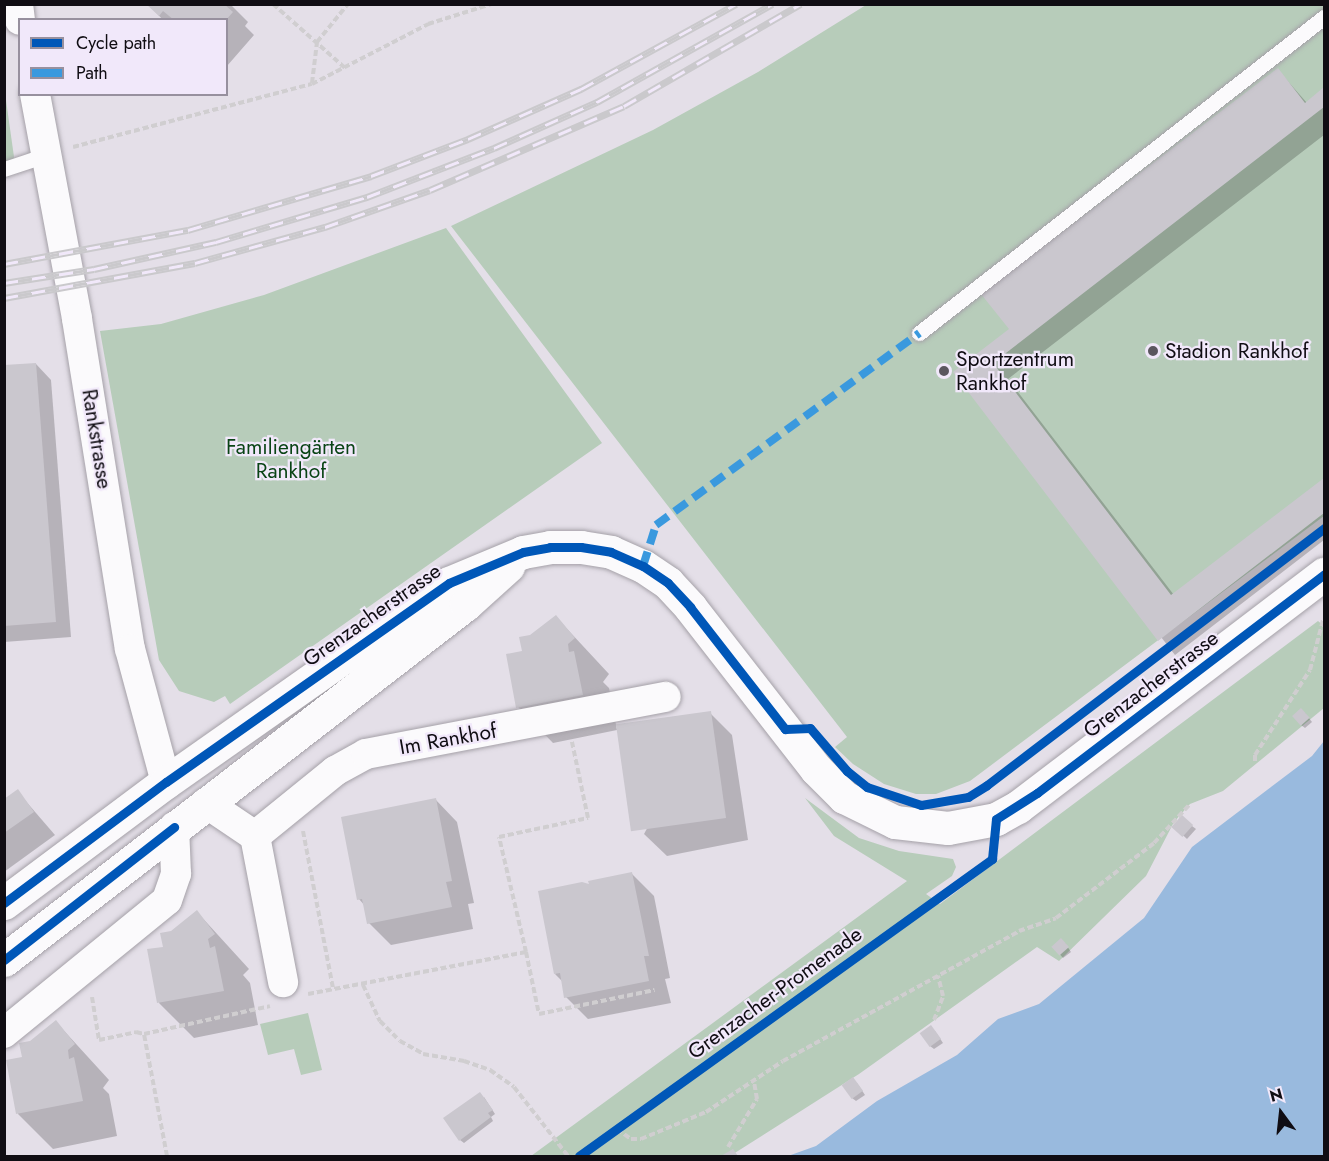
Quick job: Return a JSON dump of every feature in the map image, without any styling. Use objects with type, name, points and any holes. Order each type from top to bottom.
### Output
[{"type":"main road","name":"Grenzacherstrasse","points":[[4,903],[166,782],[449,582],[523,552],[550,547],[581,547],[611,552],[643,566],[668,583],[690,607],[816,769],[844,797],[895,822],[948,828],[978,824],[1017,807],[1324,574]]},
{"type":"main road","points":[[4,960],[466,604],[523,552]]},
{"type":"main road","points":[[166,782],[206,803]]},
{"type":"main road","points":[[166,782],[174,827]]},
{"type":"street","name":"Rankstrasse","points":[[35,96],[77,319],[130,649],[166,782]]},
{"type":"street","name":"Im Rankhof","points":[[255,836],[335,771],[366,754],[666,697]]},
{"type":"street","points":[[206,803],[255,836],[289,993]]},
{"type":"street","points":[[4,1033],[167,900],[176,874],[174,827]]},
{"type":"lane","points":[[919,333],[1324,17]]},
{"type":"lane","points":[[4,169],[46,155]]},
{"type":"path","points":[[273,4],[345,68]]},
{"type":"path","points":[[312,84],[317,42],[348,4]]},
{"type":"path","points":[[46,155],[131,129],[312,84],[428,24],[492,4]]},
{"type":"path","points":[[1255,762],[1255,755],[1310,670],[1324,621],[1318,613]]},
{"type":"path","points":[[567,717],[588,818],[499,837],[539,1014],[655,990]]},
{"type":"path","points":[[617,1130],[631,1139],[641,1139],[706,1112],[783,1061],[1019,932],[1056,918],[1154,843],[1190,804]]},
{"type":"path","points":[[291,807],[302,823],[333,989]]},
{"type":"path","points":[[96,985],[92,994],[99,1040],[144,1034],[264,1009],[289,993],[363,985],[526,952]]},
{"type":"path","points":[[934,1020],[943,996],[938,976]]},
{"type":"path","points":[[363,985],[380,1021],[400,1041],[423,1054],[464,1061],[490,1070],[513,1087],[568,1156]]},
{"type":"path","points":[[144,1034],[167,1156]]},
{"type":"path","points":[[728,1147],[757,1099],[754,1082]]},
{"type":"green space","name":"Sportzentrum Rankhof","points":[[866,5],[1324,5],[1324,516],[970,781],[936,794],[916,794],[884,784],[853,764],[835,747],[847,737],[451,226],[653,130],[758,72]]},
{"type":"green space","points":[[4,86],[15,164],[4,165]]},
{"type":"green space","name":"Familiengärten Rankhof","points":[[446,228],[602,443],[230,704],[225,696],[214,702],[179,691],[159,660],[100,331],[161,324],[264,295]]},
{"type":"green space","points":[[1318,621],[1324,626],[1324,708],[1223,791],[1190,804],[1174,822],[1146,876],[1059,961],[1037,947],[859,1074],[730,1156],[531,1156],[907,881],[834,836],[805,798],[859,838],[899,851],[953,859],[956,867],[952,876],[926,894],[940,904]]},
{"type":"green space","points":[[308,1013],[322,1070],[301,1075],[294,1049],[268,1055],[260,1024]]},
{"type":"water","points":[[1324,741],[1324,1156],[788,1156],[816,1146],[877,1101],[957,1055],[998,1019],[1039,1004],[1144,918],[1192,847],[1312,756]]},
{"type":"building","points":[[146,4],[224,4],[233,12],[228,18],[172,18],[163,11],[159,16]]},
{"type":"building","points":[[1278,68],[1305,103],[1324,87],[1324,107],[993,363],[1171,595],[1324,478],[1324,513],[1158,641],[953,372],[1009,329],[981,294]]},
{"type":"building","points":[[36,363],[56,622],[4,626],[4,365]]},
{"type":"building","points":[[556,615],[575,638],[568,644],[569,652],[574,651],[583,695],[516,708],[506,654],[522,651],[519,637],[530,635]]},
{"type":"building","points":[[1301,708],[1310,718],[1301,726],[1292,716]]},
{"type":"building","points":[[711,711],[726,818],[631,831],[616,724]]},
{"type":"building","points":[[18,789],[34,812],[4,833],[4,799]]},
{"type":"building","points":[[436,798],[452,881],[446,882],[452,907],[367,924],[362,899],[357,900],[341,817]]},
{"type":"building","points":[[1182,815],[1193,825],[1182,837],[1171,827]]},
{"type":"building","points":[[632,872],[649,956],[644,956],[649,981],[564,998],[560,973],[554,974],[538,891],[582,882],[589,884],[588,881]]},
{"type":"building","points":[[197,910],[215,934],[208,939],[210,948],[215,946],[224,991],[157,1003],[147,949],[163,947],[160,933],[171,931]]},
{"type":"building","points":[[1061,938],[1069,947],[1059,956],[1051,947]]},
{"type":"building","points":[[56,1020],[75,1044],[68,1050],[69,1059],[74,1057],[83,1101],[16,1114],[6,1060],[22,1057],[19,1043],[30,1041]]},
{"type":"building","points":[[931,1025],[941,1039],[930,1047],[920,1033]]},
{"type":"building","points":[[853,1077],[863,1091],[852,1099],[842,1085]]},
{"type":"building","points":[[480,1092],[493,1110],[488,1113],[491,1117],[459,1141],[443,1118]]},
{"type":"building","points":[[733,1149],[738,1156],[721,1156]]},
{"type":"railway","points":[[4,264],[188,230],[371,176],[468,139],[581,89],[736,4]]},
{"type":"railway","points":[[4,283],[94,269],[216,242],[367,197],[494,148],[597,102],[772,4]]},
{"type":"railway","points":[[4,298],[195,263],[325,227],[430,190],[624,106],[801,4]]},
{"type":"marked path","points":[[643,566],[656,525],[919,333]]},
{"type":"cycle path","points":[[4,903],[166,782],[449,583],[523,552],[550,547],[581,547],[611,552],[643,566],[668,583],[690,607],[785,729],[810,728],[847,771],[867,787],[921,805],[968,797],[987,785],[1324,528]]},
{"type":"cycle path","name":"Grenzacher-Promenade","points":[[579,1156],[992,859],[996,819],[1037,793],[1324,574]]},
{"type":"cycle path","points":[[4,960],[174,827]]},
{"type":"place","name":"Stadion Rankhof","points":[[1153,351]]},
{"type":"place","name":"Sportzentrum Rankhof","points":[[944,371]]}]
